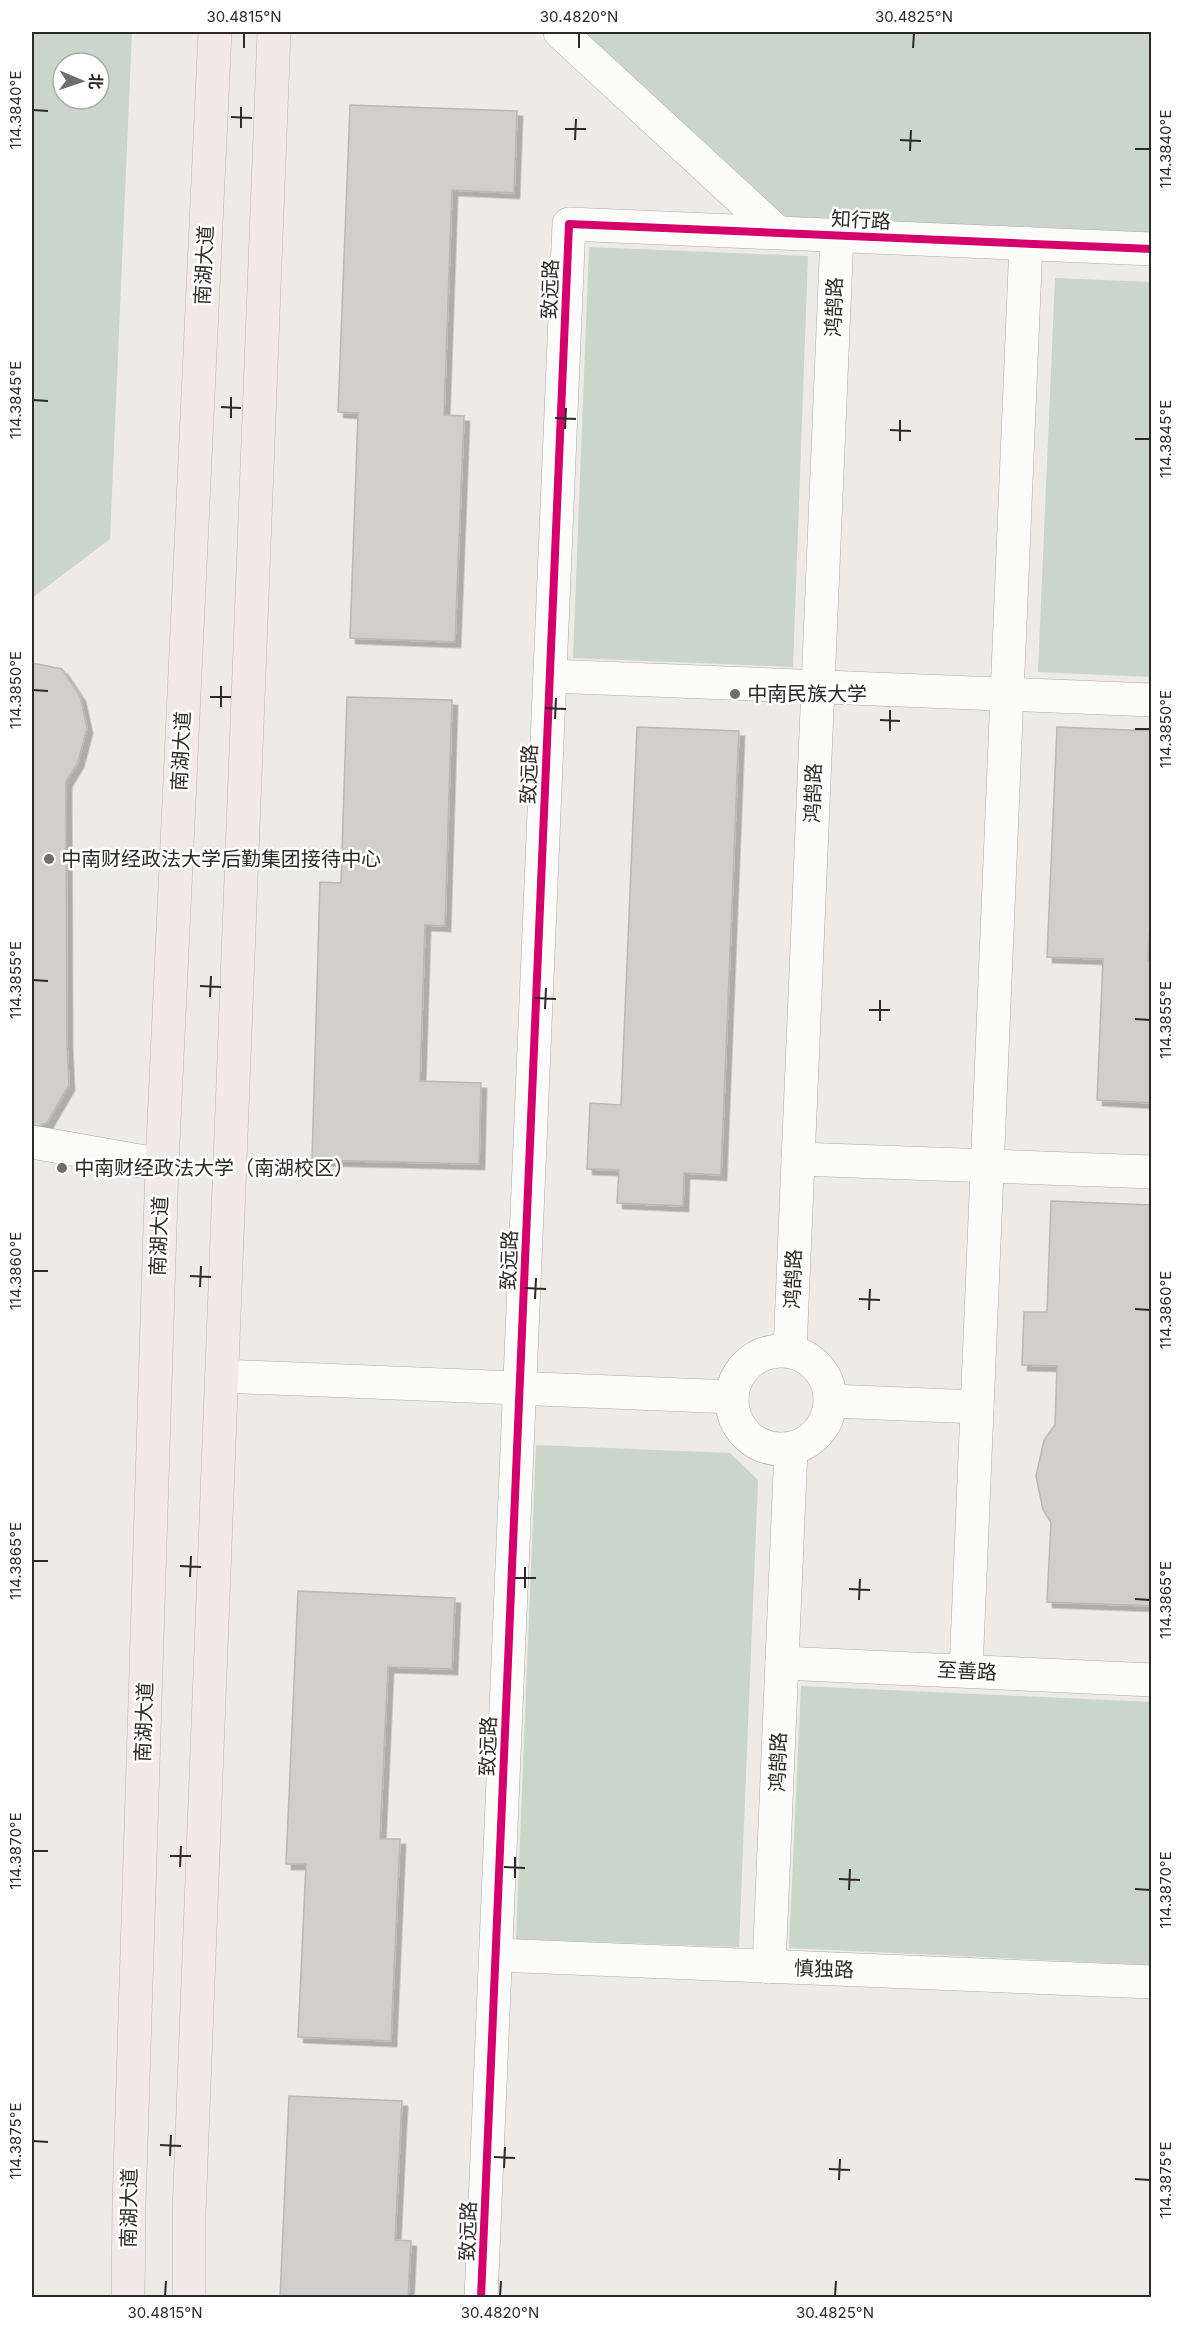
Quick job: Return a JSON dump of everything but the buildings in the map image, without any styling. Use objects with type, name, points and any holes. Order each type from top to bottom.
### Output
[{"type":"main road","name":"南湖大道","points":[[128,2298],[129,2194],[162,1166],[215,32]]},
{"type":"main road","points":[[189,2298],[189,2213],[274,32]]},
{"type":"street","points":[[560,32],[777,232]]},
{"type":"street","name":"知行路","points":[[569,224],[1152,249]]},
{"type":"street","name":"致远路","points":[[481,2298],[569,224]]},
{"type":"street","name":"鸿鹄路","points":[[790,1351],[837,235]]},
{"type":"street","points":[[966,1671],[1026,243]]},
{"type":"street","points":[[550,676],[1152,700]]},
{"type":"street","points":[[32,1142],[162,1166]]},
{"type":"street","points":[[798,1159],[1152,1172]]},
{"type":"street","points":[[773,1351],[790,1351],[806,1357],[819,1368],[828,1383],[831,1401],[828,1417],[819,1432],[806,1443],[791,1449],[772,1449],[756,1443],[743,1432],[734,1417],[732,1396],[735,1383],[743,1367],[757,1357],[773,1351]]},
{"type":"street","points":[[222,1376],[732,1396]]},
{"type":"street","points":[[831,1401],[977,1407]]},
{"type":"street","name":"鸿鹄路","points":[[770,1966],[791,1449]]},
{"type":"street","name":"至善路","points":[[782,1663],[1152,1680]]},
{"type":"street","name":"慎独路","points":[[496,1955],[1152,1983]]},
{"type":"green space","points":[[32,32],[132,32],[110,539],[32,598]]},
{"type":"green space","points":[[584,32],[1151,32],[1151,235],[784,218]]},
{"type":"green space","points":[[589,247],[808,256],[793,667],[573,658]]},
{"type":"green space","points":[[1055,278],[1151,282],[1151,677],[1038,672]]},
{"type":"green space","points":[[536,1445],[730,1453],[758,1480],[739,1947],[516,1939]]},
{"type":"green space","points":[[801,1686],[1151,1702],[1151,1965],[789,1948]]},
{"type":"cycle path","points":[[481,2298],[569,224],[1152,249]]},
{"type":"place","name":"中南民族大学","points":[[735,694]]},
{"type":"place","name":"中南财经政法大学后勤集团接待中心","points":[[49,859]]},
{"type":"place","name":"中南财经政法大学（南湖校区）","points":[[62,1168]]}]
